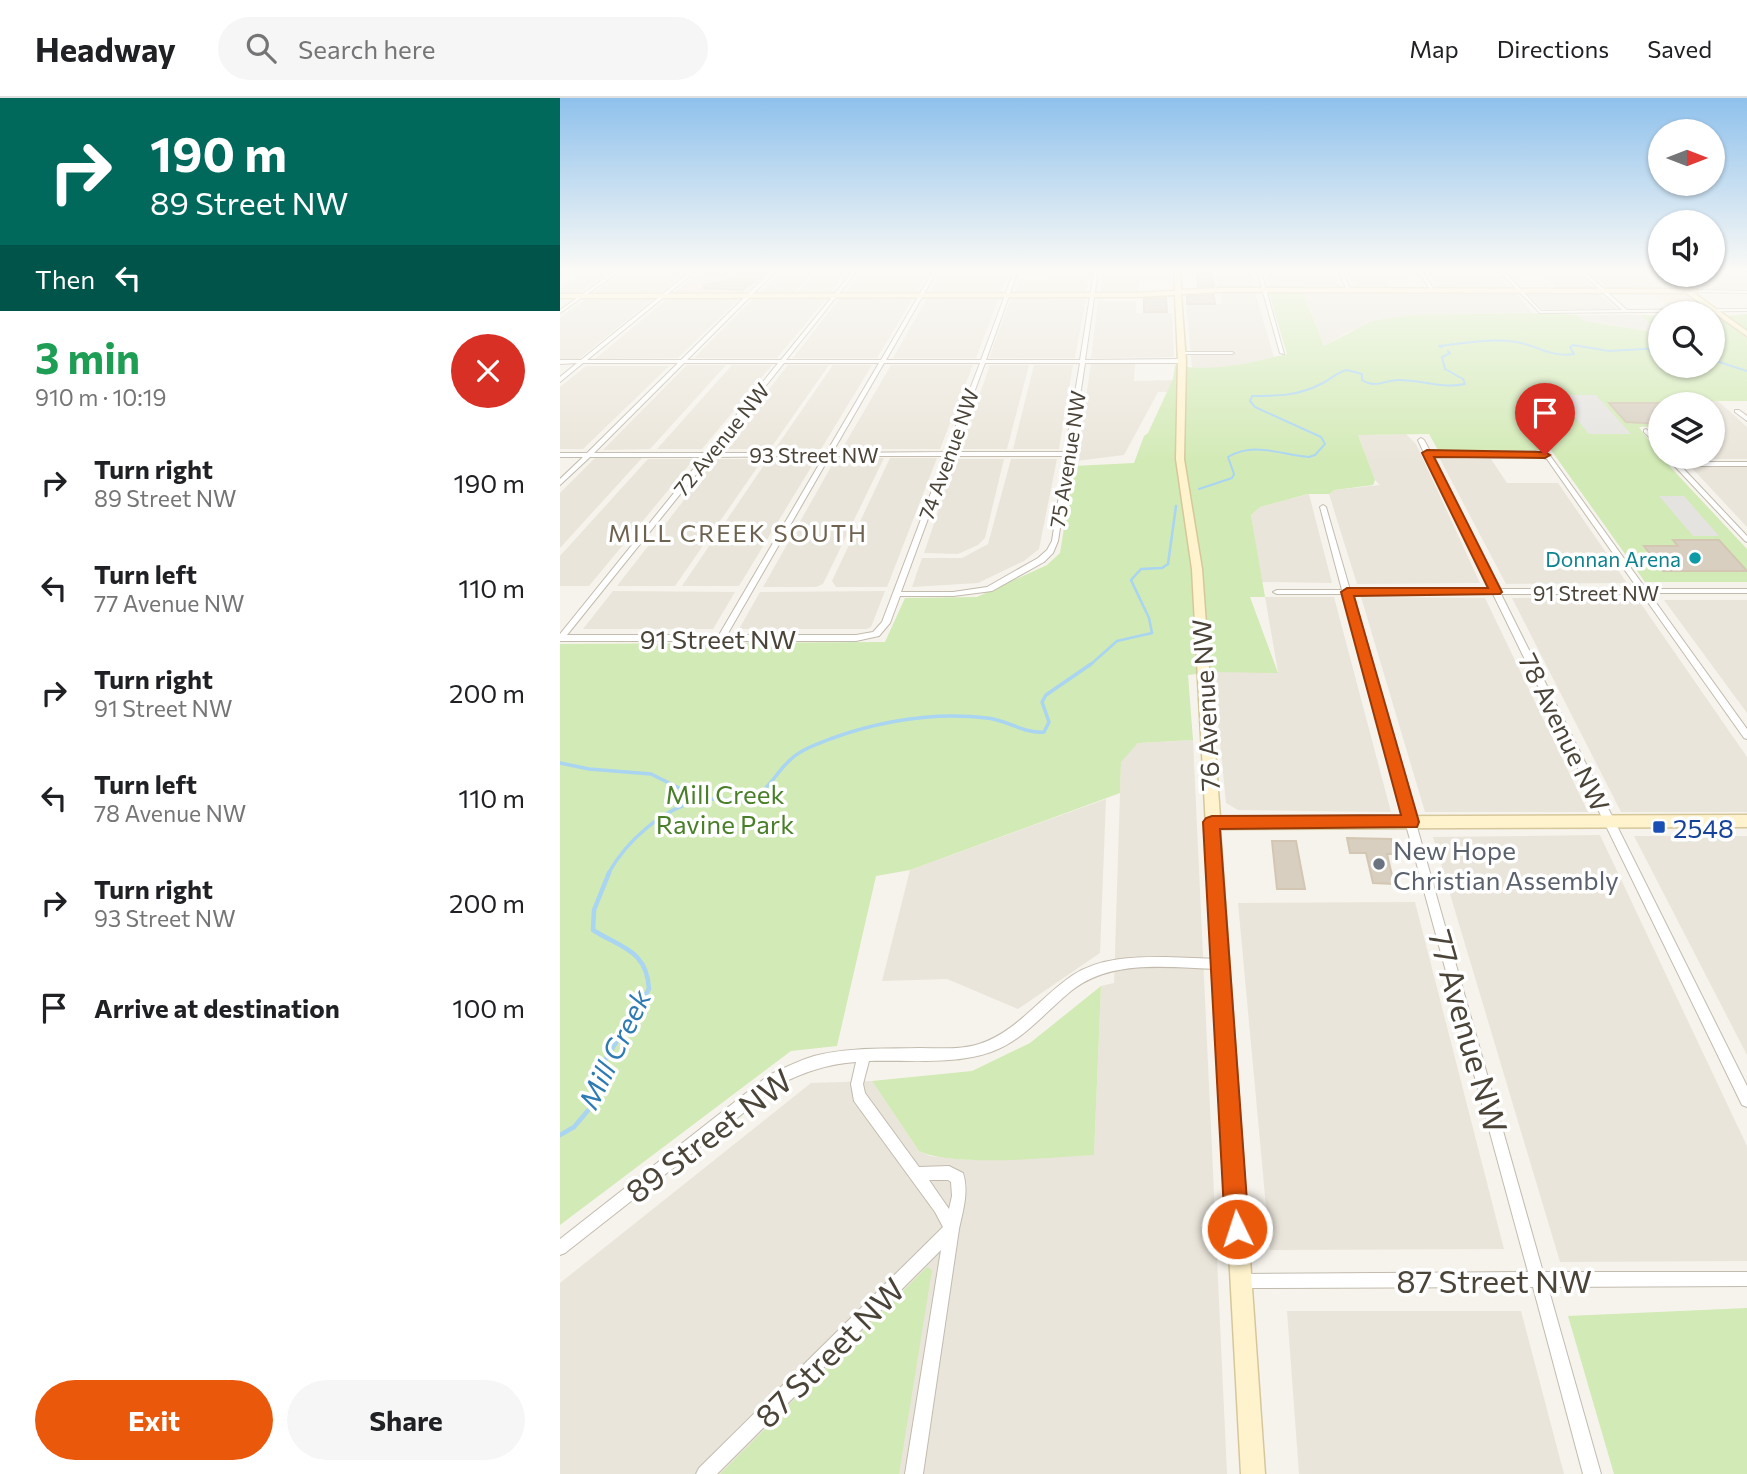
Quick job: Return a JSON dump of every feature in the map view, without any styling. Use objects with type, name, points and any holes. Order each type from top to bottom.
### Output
[{"type":"street","points":[[560,380],[615,335]]},
{"type":"street","points":[[560,483],[710,335]]},
{"type":"street","name":"72 Avenue NW","points":[[561,638],[804,335]]},
{"type":"street","points":[[721,638],[898,335]]},
{"type":"street","name":"74 Avenue NW","points":[[876,634],[884,626],[992,335]]},
{"type":"street","name":"75 Avenue NW","points":[[896,594],[984,590],[1041,560],[1050,551],[1055,541],[1086,335]]},
{"type":"street","name":"76 Avenue NW","points":[[1181,335],[1180,459],[1196,569],[1252,1474]]},
{"type":"street","points":[[1277,335],[1282,352]]},
{"type":"street","points":[[560,362],[1082,361],[1232,353]]},
{"type":"street","points":[[1737,411],[1747,419]]},
{"type":"street","name":"78 Avenue NW","points":[[1421,440],[1747,1100]]},
{"type":"street","points":[[1427,453],[1545,455],[1550,459],[1747,736]]},
{"type":"street","name":"93 Street NW","points":[[560,454],[1068,454]]},
{"type":"street","points":[[1725,464],[1747,464]]},
{"type":"street","points":[[1681,469],[1747,540]]},
{"type":"street","name":"77 Avenue NW","points":[[1323,507],[1592,1474]]},
{"type":"street","name":"91 Street NW","points":[[1277,592],[1747,591]]},
{"type":"street","name":"91 Street NW","points":[[561,638],[856,638],[876,634]]},
{"type":"street","points":[[1212,822],[1747,821]]},
{"type":"street","name":"89 Street NW","points":[[560,1248],[774,1080],[813,1061],[980,1051],[1021,1028],[1079,978],[1108,966],[1220,964]]},
{"type":"street","points":[[864,1056],[858,1084],[859,1096],[940,1207],[952,1229]]},
{"type":"street","points":[[914,1474],[952,1229],[960,1196],[958,1178],[949,1173],[915,1174]]},
{"type":"street","name":"87 Street NW","points":[[705,1474],[952,1229]]},
{"type":"street","name":"87 Street NW","points":[[1240,1281],[1747,1279]]},
{"type":"shaded area","points":[[560,335],[608,335],[579,359],[560,359]]},
{"type":"shaded area","points":[[623,335],[702,335],[678,358],[595,359]]},
{"type":"shaded area","points":[[717,335],[796,335],[777,358],[694,358]]},
{"type":"shaded area","points":[[811,335],[891,335],[877,358],[793,358]]},
{"type":"shaded area","points":[[906,335],[985,335],[976,358],[893,358]]},
{"type":"shaded area","points":[[997,335],[1079,335],[1075,358],[989,358]]},
{"type":"shaded area","points":[[1094,335],[1173,335],[1174,357],[1091,358]]},
{"type":"shaded area","points":[[1189,335],[1268,335],[1274,357],[1225,368],[1192,368]]},
{"type":"shaded area","points":[[1320,335],[1343,335],[1324,346]]},
{"type":"shaded area","points":[[1091,364],[1135,364],[1134,381],[1173,380],[1168,392],[1158,392],[1124,455],[1076,461]]},
{"type":"shaded area","points":[[687,365],[726,365],[650,449],[603,450]]},
{"type":"shaded area","points":[[732,365],[772,365],[702,449],[657,449]]},
{"type":"shaded area","points":[[788,365],[829,365],[770,449],[722,449]]},
{"type":"shaded area","points":[[833,365],[872,365],[821,449],[775,449]]},
{"type":"shaded area","points":[[891,365],[973,365],[940,449],[842,449]]},
{"type":"shaded area","points":[[990,365],[1029,365],[1007,449],[960,449]]},
{"type":"shaded area","points":[[1034,365],[1073,365],[1059,449],[1013,449]]},
{"type":"shaded area","points":[[586,366],[669,366],[583,449],[560,449],[560,387]]},
{"type":"shaded area","points":[[1557,395],[1596,395],[1631,434],[1589,434]]},
{"type":"shaded area","points":[[1725,407],[1747,427],[1747,459],[1725,459]]},
{"type":"shaded area","points":[[1406,434],[1416,444],[1480,583],[1357,584],[1329,494],[1335,490],[1380,485],[1375,480],[1358,435]]},
{"type":"shaded area","points":[[595,458],[642,458],[560,548],[560,493]]},
{"type":"shaded area","points":[[836,458],[884,458],[823,584],[816,587],[763,587]]},
{"type":"shaded area","points":[[890,458],[937,458],[887,587],[836,587],[832,581]]},
{"type":"shaded area","points":[[648,459],[694,459],[589,586],[560,586],[560,556]]},
{"type":"shaded area","points":[[716,459],[763,459],[675,586],[617,586]]},
{"type":"shaded area","points":[[768,459],[816,459],[739,586],[682,586]]},
{"type":"shaded area","points":[[956,459],[1004,459],[985,538],[978,545],[958,554],[924,553]]},
{"type":"shaded area","points":[[1011,459],[1057,459],[1039,549],[1024,561],[978,583],[912,587],[922,558],[962,558],[988,544]]},
{"type":"shaded area","points":[[1440,459],[1491,459],[1507,483],[1558,483],[1627,583],[1506,584]]},
{"type":"shaded area","points":[[1747,467],[1747,527],[1693,469]]},
{"type":"shaded area","points":[[1309,494],[1332,583],[1262,582],[1251,515],[1260,507]]},
{"type":"shaded area","points":[[1659,496],[1684,496],[1719,536],[1693,536]]},
{"type":"shaded area","points":[[613,591],[735,592],[713,629],[583,629]]},
{"type":"shaded area","points":[[885,591],[871,627],[867,629],[739,629],[760,592]]},
{"type":"shaded area","points":[[1265,597],[1334,597],[1391,812],[1238,810],[1226,803],[1213,672],[1278,672]]},
{"type":"shaded area","points":[[1361,597],[1485,598],[1588,812],[1425,812]]},
{"type":"shaded area","points":[[1512,598],[1637,598],[1747,757],[1747,812],[1621,812]]},
{"type":"shaded area","points":[[1664,600],[1747,600],[1747,713]]},
{"type":"shaded area","points":[[1193,740],[1227,1474],[560,1474],[560,1283],[811,1083],[872,1081],[919,1151],[930,1156],[966,1160],[1094,1155],[1101,986],[1114,983],[1121,761],[1138,743]]},
{"type":"shaded area","points":[[1106,799],[1100,953],[1018,1009],[947,979],[882,981],[910,870]]},
{"type":"shaded area","points":[[1600,835],[1747,1146],[1747,1261],[1560,1262],[1433,837]]},
{"type":"shaded area","points":[[1634,836],[1747,836],[1747,1055]]},
{"type":"shaded area","points":[[1415,902],[1504,1249],[1270,1250],[1238,903]]},
{"type":"shaded area","points":[[1287,1311],[1521,1311],[1564,1474],[1299,1474]]},
{"type":"green space","name":"Mill Creek Ravine Park","points":[[1281,335],[1320,335],[1324,346],[1345,335],[1648,335],[1648,378],[1725,378],[1725,335],[1747,335],[1747,401],[1725,401],[1725,392],[1648,392],[1648,427],[1639,427],[1648,439],[1648,469],[1672,469],[1747,549],[1747,582],[1645,582],[1551,450],[1438,450],[1429,434],[1358,435],[1375,480],[1373,485],[1335,490],[1329,494],[1308,494],[1260,507],[1251,515],[1265,597],[1250,597],[1278,673],[1213,672],[1188,675],[1193,740],[1138,743],[1121,762],[1120,793],[910,870],[876,876],[837,1046],[791,1051],[560,1225],[560,644],[885,642],[905,598],[977,597],[1047,565],[1060,553],[1074,466],[1134,463],[1144,436],[1148,433],[1173,379],[1175,365],[1204,368],[1245,364],[1287,354]]},
{"type":"green space","points":[[1101,986],[1094,1155],[979,1160],[935,1156],[919,1151],[872,1081],[972,1071],[1030,1043]]},
{"type":"green space","points":[[927,1267],[932,1270],[899,1474],[720,1474]]},
{"type":"green space","points":[[1747,1308],[1747,1474],[1614,1474],[1568,1316]]},
{"type":"building","points":[[1609,403],[1648,403],[1648,423],[1626,422]]},
{"type":"building","name":"Donnan Arena","points":[[1673,540],[1719,540],[1747,571],[1663,571],[1644,546],[1678,546]]},
{"type":"building","name":"New Hope Christian Assembly","points":[[1347,838],[1391,839],[1395,854],[1387,854],[1394,884],[1373,883],[1366,853],[1350,853]]},
{"type":"building","points":[[1272,841],[1296,841],[1305,889],[1277,889]]},
{"type":"waterway","name":"Mill Creek","points":[[1442,347],[1439,346],[1478,341],[1507,341],[1566,355],[1574,354],[1570,347],[1573,345],[1609,351],[1648,349]]},
{"type":"waterway","name":"Mill Creek","points":[[1199,489],[1232,478],[1234,474],[1228,457],[1238,452],[1258,449],[1309,457],[1315,455],[1325,444],[1321,437],[1255,407],[1250,401],[1252,396],[1305,391],[1347,370],[1362,374],[1362,380],[1371,384],[1394,380],[1465,384],[1463,379],[1445,369],[1442,357],[1450,353],[1448,351]]},
{"type":"waterway","name":"Mill Creek","points":[[1725,364],[1747,371]]},
{"type":"waterway","name":"Mill Creek","points":[[1089,666],[1117,641],[1152,633],[1149,618],[1131,580],[1141,569],[1162,568],[1168,564],[1176,506]]},
{"type":"waterway","name":"Mill Creek","points":[[608,874],[636,838],[660,818],[702,800],[750,798],[767,787],[797,754],[830,739],[888,723],[947,716],[987,718],[1030,731],[1044,732],[1049,722],[1042,702],[1046,695],[1091,664]]},
{"type":"waterway","points":[[560,763],[589,769],[651,774],[699,798]]},
{"type":"waterway","name":"Mill Creek","points":[[560,1135],[574,1127],[591,1107],[598,1092],[604,1062],[649,989],[647,976],[638,958],[593,930],[594,910],[609,873]]},
{"type":"place","name":"Donnan Arena","points":[[1695,558]]},
{"type":"place","name":"2548","points":[[1659,827]]},
{"type":"place","name":"New Hope Christian Assembly","points":[[1379,864]]},
{"type":"district","name":"MILL CREEK SOUTH","points":[[738,532]]},
{"type":"route","points":[[1237,1229],[1212,822],[1411,822],[1347,592],[1496,592],[1427,453],[1545,455]]}]
